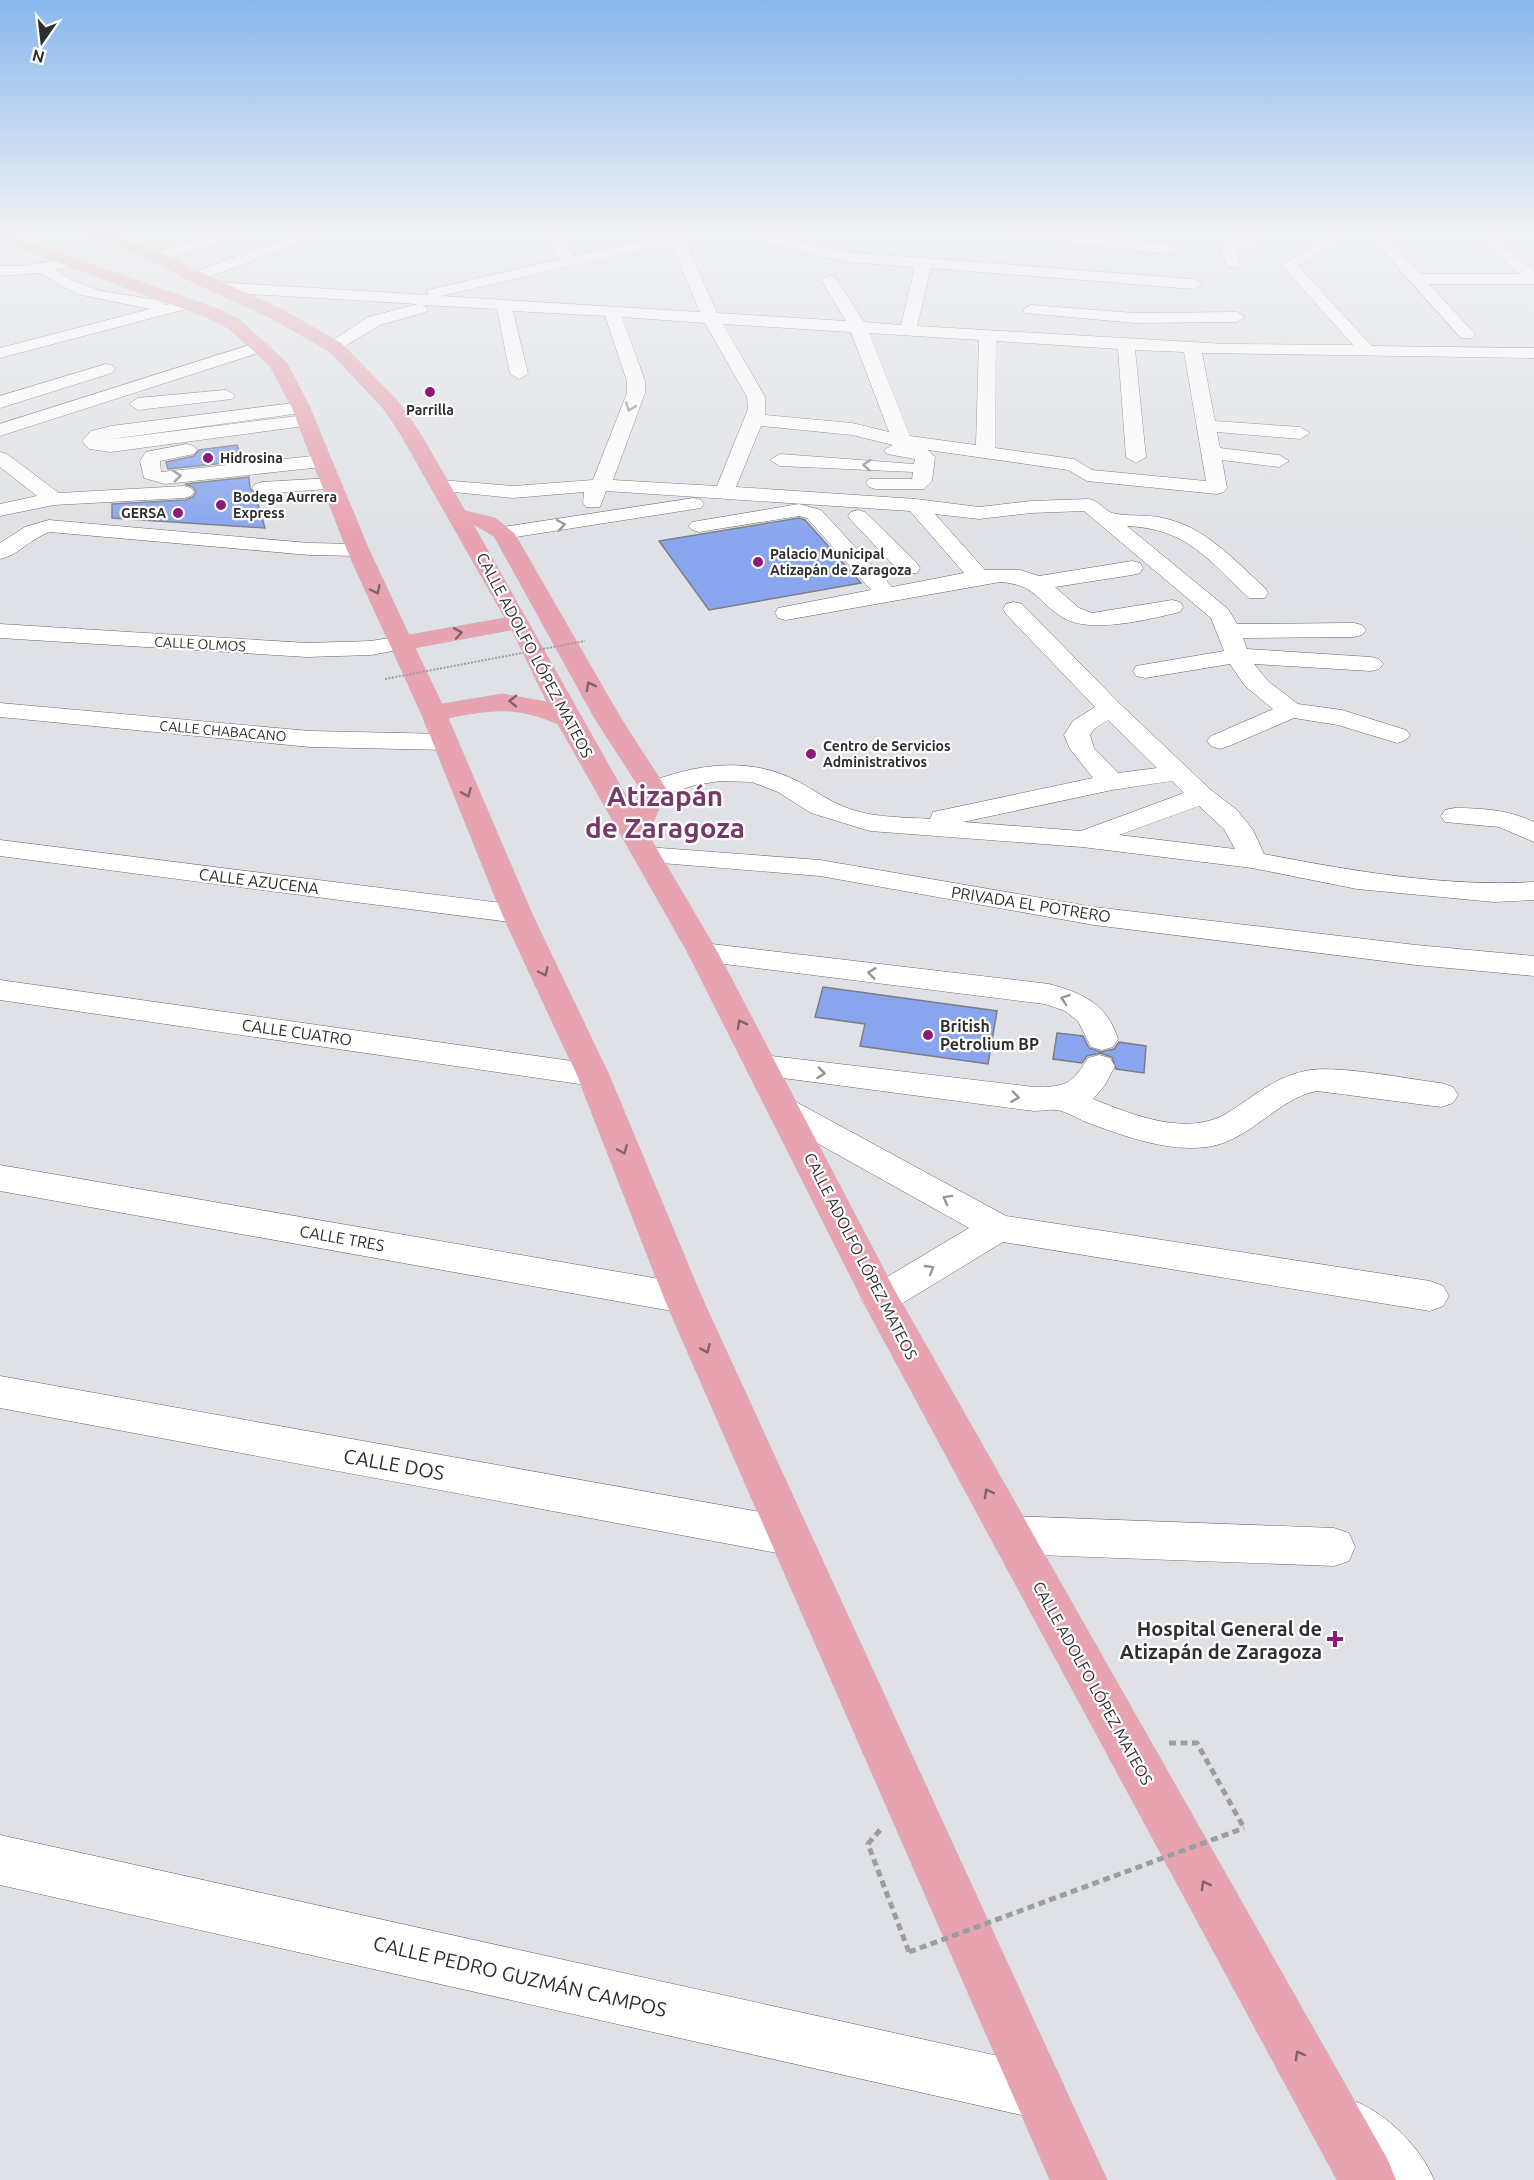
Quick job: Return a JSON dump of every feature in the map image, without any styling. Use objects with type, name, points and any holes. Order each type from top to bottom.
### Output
[{"type":"main road","points":[[262,333],[280,343],[289,354],[291,388],[358,550],[440,727],[517,914],[593,1075],[683,1298],[788,1536],[1078,2180]]},
{"type":"main road","points":[[296,333],[332,349]]},
{"type":"main road","points":[[289,354],[332,349]]},
{"type":"main road","name":"CALLE ADOLFO LÓPEZ MATEOS","points":[[332,349],[390,405],[450,501],[519,622],[567,719],[703,953],[763,1066],[880,1299],[1368,2180]]},
{"type":"main road","points":[[450,501],[496,526],[503,533],[607,717],[654,790],[641,844]]},
{"type":"main road","points":[[401,643],[519,622]]},
{"type":"main road","points":[[440,727],[507,700],[540,706],[567,719]]},
{"type":"main road","points":[[598,773],[607,717]]},
{"type":"street","points":[[18,333],[46,340]]},
{"type":"street","points":[[0,353],[75,333]]},
{"type":"street","points":[[0,430],[262,333]]},
{"type":"street","points":[[332,349],[356,333]]},
{"type":"street","points":[[510,333],[519,374]]},
{"type":"street","points":[[605,518],[592,502],[593,494],[604,476],[632,405],[636,381],[619,333]]},
{"type":"street","points":[[719,333],[756,397],[757,409],[754,422],[726,486]]},
{"type":"street","points":[[860,333],[902,441]]},
{"type":"street","points":[[951,333],[1192,347],[1368,352],[1534,353]]},
{"type":"street","points":[[1028,338],[1029,333]]},
{"type":"street","points":[[1351,333],[1368,352]]},
{"type":"street","points":[[985,453],[987,335]]},
{"type":"street","points":[[1126,344],[1136,457]]},
{"type":"street","points":[[754,422],[852,429],[902,441],[1074,465],[1088,475],[1217,488],[1208,426],[1192,347]]},
{"type":"street","points":[[0,402],[106,369]]},
{"type":"street","points":[[267,390],[291,388]]},
{"type":"street","points":[[138,404],[244,393]]},
{"type":"street","points":[[306,421],[111,446],[96,445],[92,441],[98,435],[111,432],[306,421]]},
{"type":"street","points":[[306,421],[160,453],[150,461],[151,474],[165,478],[322,460]]},
{"type":"street","points":[[754,422],[786,428],[782,454]]},
{"type":"street","points":[[1208,426],[1300,433]]},
{"type":"street","points":[[503,533],[690,506],[782,454],[882,449],[919,453],[925,457],[926,469],[922,481],[917,485],[782,454]]},
{"type":"street","points":[[1212,453],[1279,461]]},
{"type":"street","points":[[0,458],[54,499]]},
{"type":"street","points":[[1088,475],[1089,505]]},
{"type":"street","points":[[450,501],[604,476],[726,486],[979,513],[1031,507],[1089,505],[1220,614],[1231,631],[1237,656],[1249,677],[1291,710],[1342,718],[1397,735]]},
{"type":"street","points":[[0,510],[54,499],[332,484]]},
{"type":"street","points":[[450,501],[513,492]]},
{"type":"street","points":[[909,568],[914,541],[916,505]]},
{"type":"street","points":[[699,526],[799,510],[814,514],[886,594]]},
{"type":"street","points":[[858,516],[914,541],[979,577]]},
{"type":"street","points":[[1108,519],[1153,522],[1176,528],[1192,536],[1257,593]]},
{"type":"street","points":[[0,553],[32,531],[49,526],[309,549],[358,550]]},
{"type":"street","points":[[1037,583],[1132,568]]},
{"type":"street","points":[[786,613],[1000,575],[1020,577],[1037,583],[1071,613],[1090,620],[1172,607]]},
{"type":"street","points":[[1058,602],[1090,597]]},
{"type":"street","points":[[1014,609],[1110,709],[1176,773],[1232,818],[1246,838],[1252,860]]},
{"type":"street","points":[[1231,631],[1354,630]]},
{"type":"street","name":"CALLE OLMOS","points":[[0,631],[307,650],[371,648],[401,643]]},
{"type":"street","points":[[1144,671],[1237,656],[1371,664]]},
{"type":"street","points":[[1110,709],[1080,728],[1076,736],[1080,747],[1112,782]]},
{"type":"street","name":"CALLE CHABACANO","points":[[0,710],[310,739],[440,727]]},
{"type":"street","points":[[1220,741],[1291,710]]},
{"type":"street","points":[[654,790],[693,775],[726,771],[759,775],[787,786],[812,803],[838,815],[870,823],[1082,839],[1252,860],[1357,880],[1494,893],[1534,891]]},
{"type":"street","points":[[906,826],[1112,782],[1176,773]]},
{"type":"street","points":[[1082,839],[1202,796]]},
{"type":"street","points":[[1455,816],[1484,816],[1508,820],[1534,834]]},
{"type":"street","name":"PRIVADA EL POTRERO","points":[[641,844],[820,868],[1051,910],[1416,955],[1534,966]]},
{"type":"street","name":"CALLE AZUCENA","points":[[0,848],[517,914]]},
{"type":"street","points":[[703,953],[1049,994],[1080,1005],[1098,1022],[1100,1052],[1094,1080],[1083,1091],[1064,1099],[1034,1100],[763,1066]]},
{"type":"street","name":"CALLE CUATRO","points":[[0,990],[593,1075]]},
{"type":"street","points":[[1064,1099],[1106,1119],[1137,1128],[1210,1135],[1226,1129],[1285,1088],[1299,1081],[1317,1080],[1441,1095]]},
{"type":"street","points":[[786,1111],[998,1228],[1430,1296]]},
{"type":"street","name":"CALLE TRES","points":[[0,1178],[683,1298]]},
{"type":"street","points":[[880,1299],[998,1228]]},
{"type":"street","name":"CALLE DOS","points":[[0,1392],[788,1536]]},
{"type":"street","points":[[1011,1535],[1334,1547]]},
{"type":"street","name":"CALLE PEDRO GUZMÁN CAMPOS","points":[[0,1860],[1039,2092]]},
{"type":"street","points":[[1320,2093],[1406,2180]]},
{"type":"path","points":[[385,679],[585,642]]},
{"type":"path","points":[[868,1844],[909,1952],[1244,1828],[1197,1743]]},
{"type":"building","name":"Hidrosina","points":[[237,445],[243,461],[168,469],[166,462],[194,456],[199,450]]},
{"type":"building","points":[[249,477],[250,488],[255,494],[265,528],[112,518],[112,504],[185,500],[193,497],[196,492],[193,487],[185,484]]},
{"type":"building","name":"Palacio Municipal Atizapán de Zaragoza","points":[[799,518],[805,520],[861,583],[709,610],[659,541]]},
{"type":"building","name":"British Petrolium BP","points":[[823,987],[997,1011],[988,1064],[860,1046],[865,1024],[815,1017]]},
{"type":"building","name":"British Petrolium BP","points":[[1057,1033],[1083,1036],[1089,1048],[1101,1052],[1114,1049],[1119,1042],[1146,1046],[1144,1073],[1116,1069],[1112,1057],[1100,1053],[1087,1056],[1082,1063],[1053,1059]]},
{"type":"place","name":"Parrilla","points":[[430,392]]},
{"type":"place","name":"Hidrosina","points":[[208,458]]},
{"type":"place","name":"Bodega Aurrera Express","points":[[221,505]]},
{"type":"place","name":"GERSA","points":[[178,513]]},
{"type":"place","name":"Palacio Municipal Atizapán de Zaragoza","points":[[758,562]]},
{"type":"place","name":"Centro de Servicios Administrativos","points":[[811,754]]},
{"type":"place","name":"British Petrolium BP","points":[[928,1035]]},
{"type":"place","name":"Hospital General de Atizapán de Zaragoza","points":[[1335,1639]]},
{"type":"district","name":"Atizapán de Zaragoza","points":[[665,811]]}]
